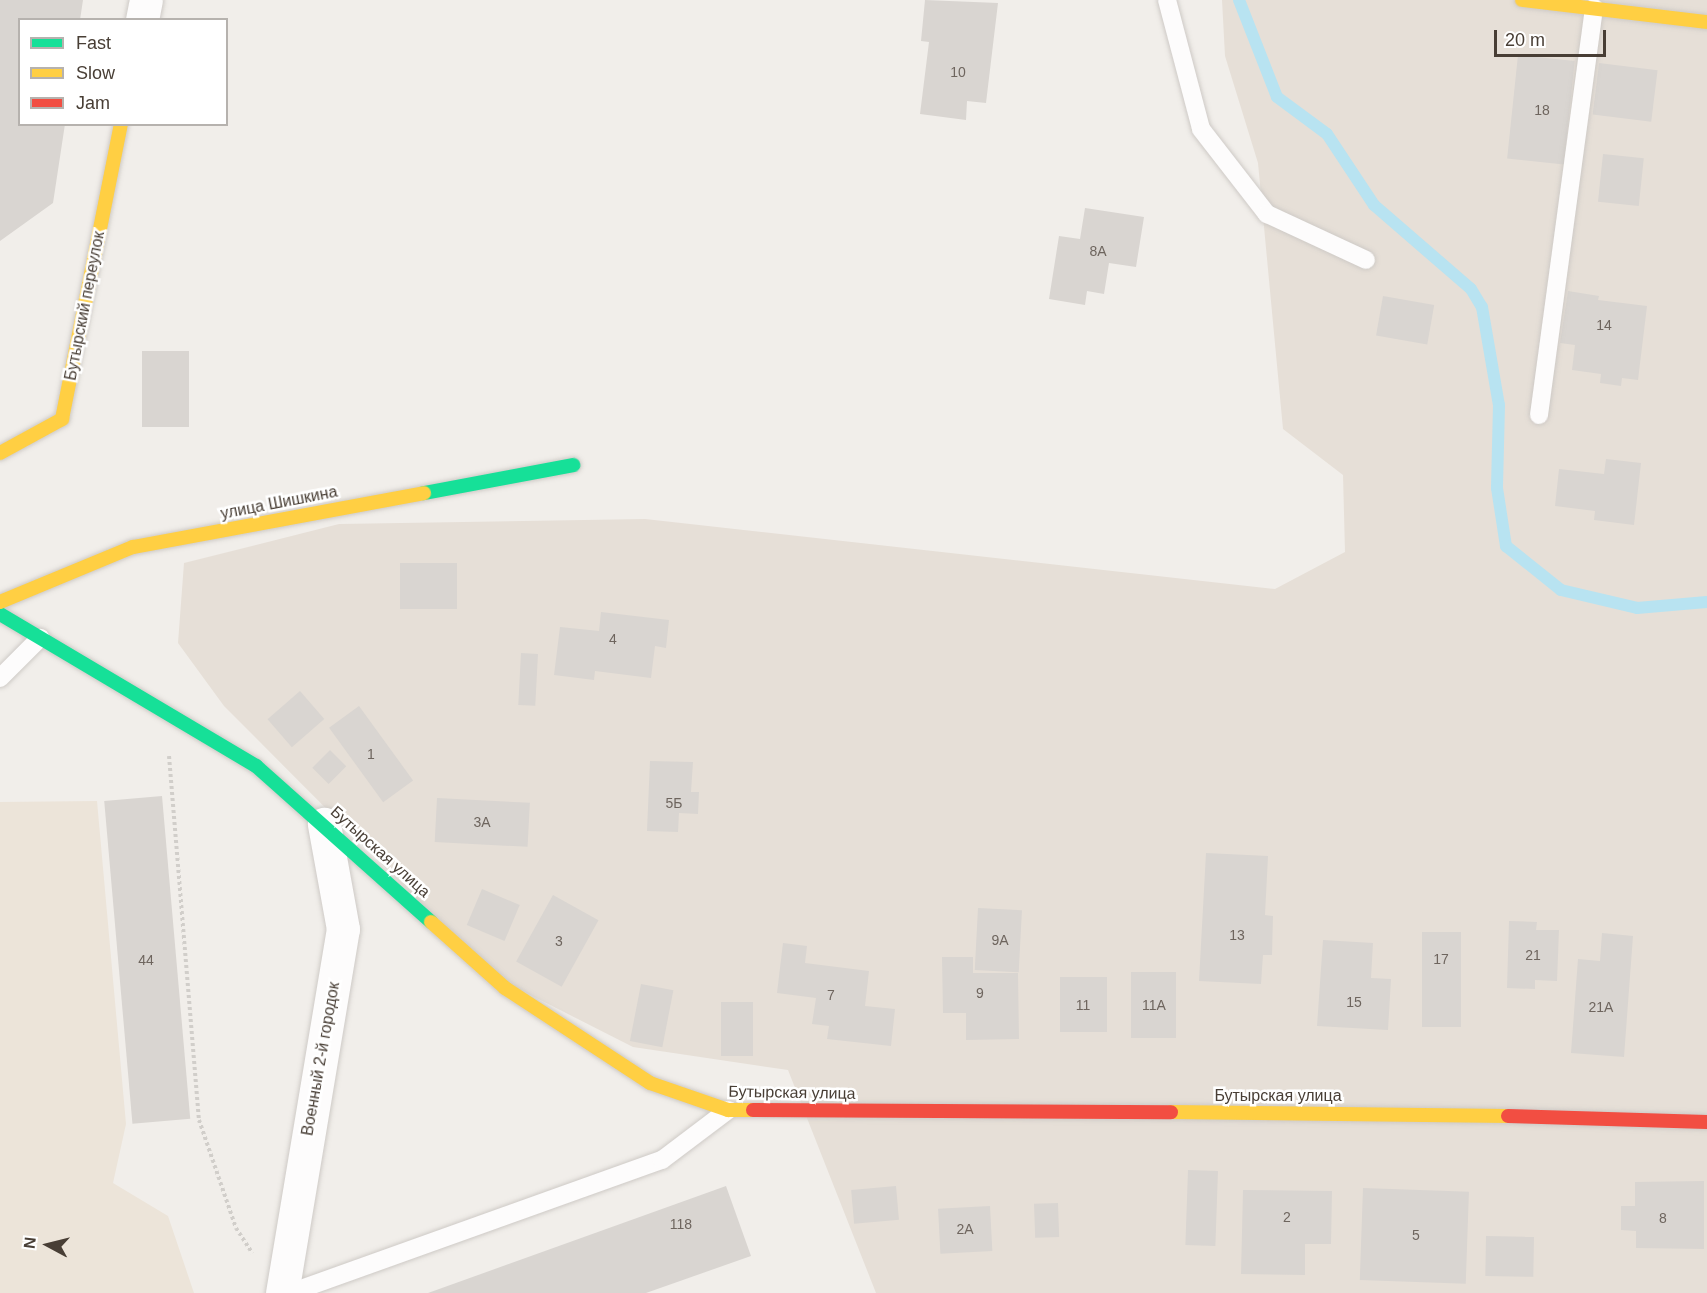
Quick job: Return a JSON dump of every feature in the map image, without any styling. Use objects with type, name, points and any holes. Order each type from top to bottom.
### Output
[{"type":"street","points":[[142,18],[146,0]]},
{"type":"street","points":[[1522,0],[1707,22]]},
{"type":"street","name":"Бутырский переулок","points":[[0,453],[62,419],[121,126]]},
{"type":"street","name":"улица Шишкина","points":[[0,602],[133,547],[573,465]]},
{"type":"street","name":"Бутырская улица","points":[[0,614],[256,766],[324,824],[504,988],[650,1083],[728,1110],[1401,1113],[1707,1122]]},
{"type":"street","name":"Военный 2-й городок","points":[[282,1293],[343,929],[324,824]]},
{"type":"lane","points":[[1167,0],[1201,129],[1267,214],[1366,260]]},
{"type":"lane","points":[[1539,415],[1594,9]]},
{"type":"lane","points":[[0,678],[40,638]]},
{"type":"lane","points":[[290,1293],[662,1160],[728,1110]]},
{"type":"path","points":[[166,714],[200,1120],[236,1228],[254,1256]]},
{"type":"shaded area","points":[[1222,0],[1707,0],[1707,1293],[876,1293],[788,1070],[633,1047],[493,976],[224,706],[178,643],[184,563],[339,524],[645,519],[1275,589],[1345,552],[1343,475],[1283,429],[1258,163],[1225,56]]},
{"type":"shaded area","points":[[97,801],[126,1124],[113,1183],[168,1216],[194,1293],[0,1293],[0,802]]},
{"type":"building","points":[[0,0],[83,0],[80,18],[18,18],[18,126],[65,126],[53,203],[0,241]]},
{"type":"building","points":[[925,0],[998,3],[986,103],[967,101],[966,120],[920,114],[929,42],[921,41]]},
{"type":"building","points":[[1518,55],[1575,61],[1564,164],[1507,158]]},
{"type":"building","points":[[1599,63],[1658,70],[1651,122],[1593,115]]},
{"type":"building","points":[[1603,154],[1644,158],[1639,206],[1598,202]]},
{"type":"building","points":[[1085,208],[1144,217],[1136,267],[1109,263],[1104,294],[1087,291],[1085,305],[1049,299],[1059,236],[1080,239]]},
{"type":"building","points":[[1568,291],[1599,296],[1598,300],[1647,306],[1638,380],[1622,378],[1621,386],[1600,383],[1601,374],[1572,370],[1575,345],[1560,343]]},
{"type":"building","points":[[1383,296],[1434,305],[1427,344],[1376,335]]},
{"type":"building","points":[[142,351],[189,351],[189,427],[142,427]]},
{"type":"building","points":[[1606,459],[1641,463],[1634,525],[1594,520],[1595,511],[1555,506],[1559,469],[1604,474]]},
{"type":"building","points":[[400,563],[457,563],[457,609],[400,609]]},
{"type":"building","points":[[601,612],[669,620],[666,648],[655,646],[651,678],[595,671],[594,680],[554,675],[560,627],[599,631]]},
{"type":"building","points":[[521,653],[538,654],[535,706],[518,705]]},
{"type":"building","points":[[300,691],[324,719],[292,747],[268,719]]},
{"type":"building","points":[[359,706],[413,780],[383,802],[329,728]]},
{"type":"building","points":[[330,750],[346,766],[329,784],[312,768]]},
{"type":"building","points":[[650,761],[693,762],[691,792],[699,792],[698,814],[679,813],[678,832],[647,831]]},
{"type":"building","points":[[162,796],[190,1119],[132,1124],[104,801]]},
{"type":"building","points":[[437,798],[530,803],[528,847],[435,842]]},
{"type":"building","points":[[1206,853],[1268,856],[1265,915],[1273,916],[1272,955],[1263,955],[1261,984],[1199,981]]},
{"type":"building","points":[[482,889],[520,905],[505,941],[467,925]]},
{"type":"building","points":[[553,895],[598,920],[562,987],[516,961]]},
{"type":"building","points":[[978,908],[1022,910],[1019,972],[975,970]]},
{"type":"building","points":[[1509,921],[1537,922],[1536,930],[1559,930],[1557,981],[1535,980],[1535,989],[1507,988]]},
{"type":"building","points":[[1422,932],[1461,932],[1461,1027],[1422,1027]]},
{"type":"building","points":[[1602,933],[1633,936],[1624,1057],[1571,1053],[1578,959],[1600,961]]},
{"type":"building","points":[[1323,940],[1373,943],[1371,978],[1391,979],[1388,1030],[1317,1026]]},
{"type":"building","points":[[783,943],[807,946],[805,963],[869,971],[865,1006],[895,1009],[891,1046],[827,1039],[829,1026],[812,1024],[816,998],[777,993]]},
{"type":"building","points":[[942,957],[973,957],[973,973],[1018,973],[1019,1039],[966,1040],[966,1013],[943,1013]]},
{"type":"building","points":[[1131,972],[1176,972],[1176,1038],[1131,1038]]},
{"type":"building","points":[[1060,977],[1107,977],[1107,1032],[1060,1032]]},
{"type":"building","points":[[641,984],[673,990],[662,1047],[630,1041]]},
{"type":"building","points":[[721,1002],[753,1002],[753,1056],[721,1056]]},
{"type":"building","points":[[1188,1170],[1218,1171],[1215,1246],[1185,1245]]},
{"type":"building","points":[[1704,1181],[1704,1249],[1636,1248],[1636,1231],[1621,1230],[1621,1206],[1635,1206],[1635,1182]]},
{"type":"building","points":[[726,1186],[751,1256],[646,1293],[428,1293]]},
{"type":"building","points":[[896,1186],[899,1220],[854,1224],[851,1190]]},
{"type":"building","points":[[1363,1188],[1469,1192],[1466,1284],[1360,1280]]},
{"type":"building","points":[[1243,1190],[1332,1191],[1331,1244],[1305,1244],[1305,1275],[1241,1274]]},
{"type":"building","points":[[1058,1203],[1059,1237],[1035,1238],[1034,1204]]},
{"type":"building","points":[[990,1206],[992,1251],[940,1254],[938,1209]]},
{"type":"building","points":[[1486,1236],[1534,1237],[1533,1277],[1485,1276]]},
{"type":"waterway","points":[[1239,0],[1277,97],[1327,134],[1374,205],[1471,289],[1482,307],[1499,405],[1497,488],[1506,546],[1561,590],[1637,608],[1707,602]]},
{"type":"traffic: fast","points":[[424,493],[573,465]]},
{"type":"traffic: fast","points":[[0,614],[256,766],[431,922]]},
{"type":"traffic: slow","points":[[1522,0],[1707,22]]},
{"type":"traffic: slow","points":[[0,453],[62,419],[121,126]]},
{"type":"traffic: slow","points":[[0,602],[133,547],[424,493]]},
{"type":"traffic: slow","points":[[431,922],[505,988],[650,1083],[728,1110],[753,1110]]},
{"type":"traffic: slow","points":[[1171,1112],[1508,1116]]},
{"type":"traffic: jam","points":[[753,1110],[1171,1112]]},
{"type":"traffic: jam","points":[[1508,1116],[1707,1122]]}]
